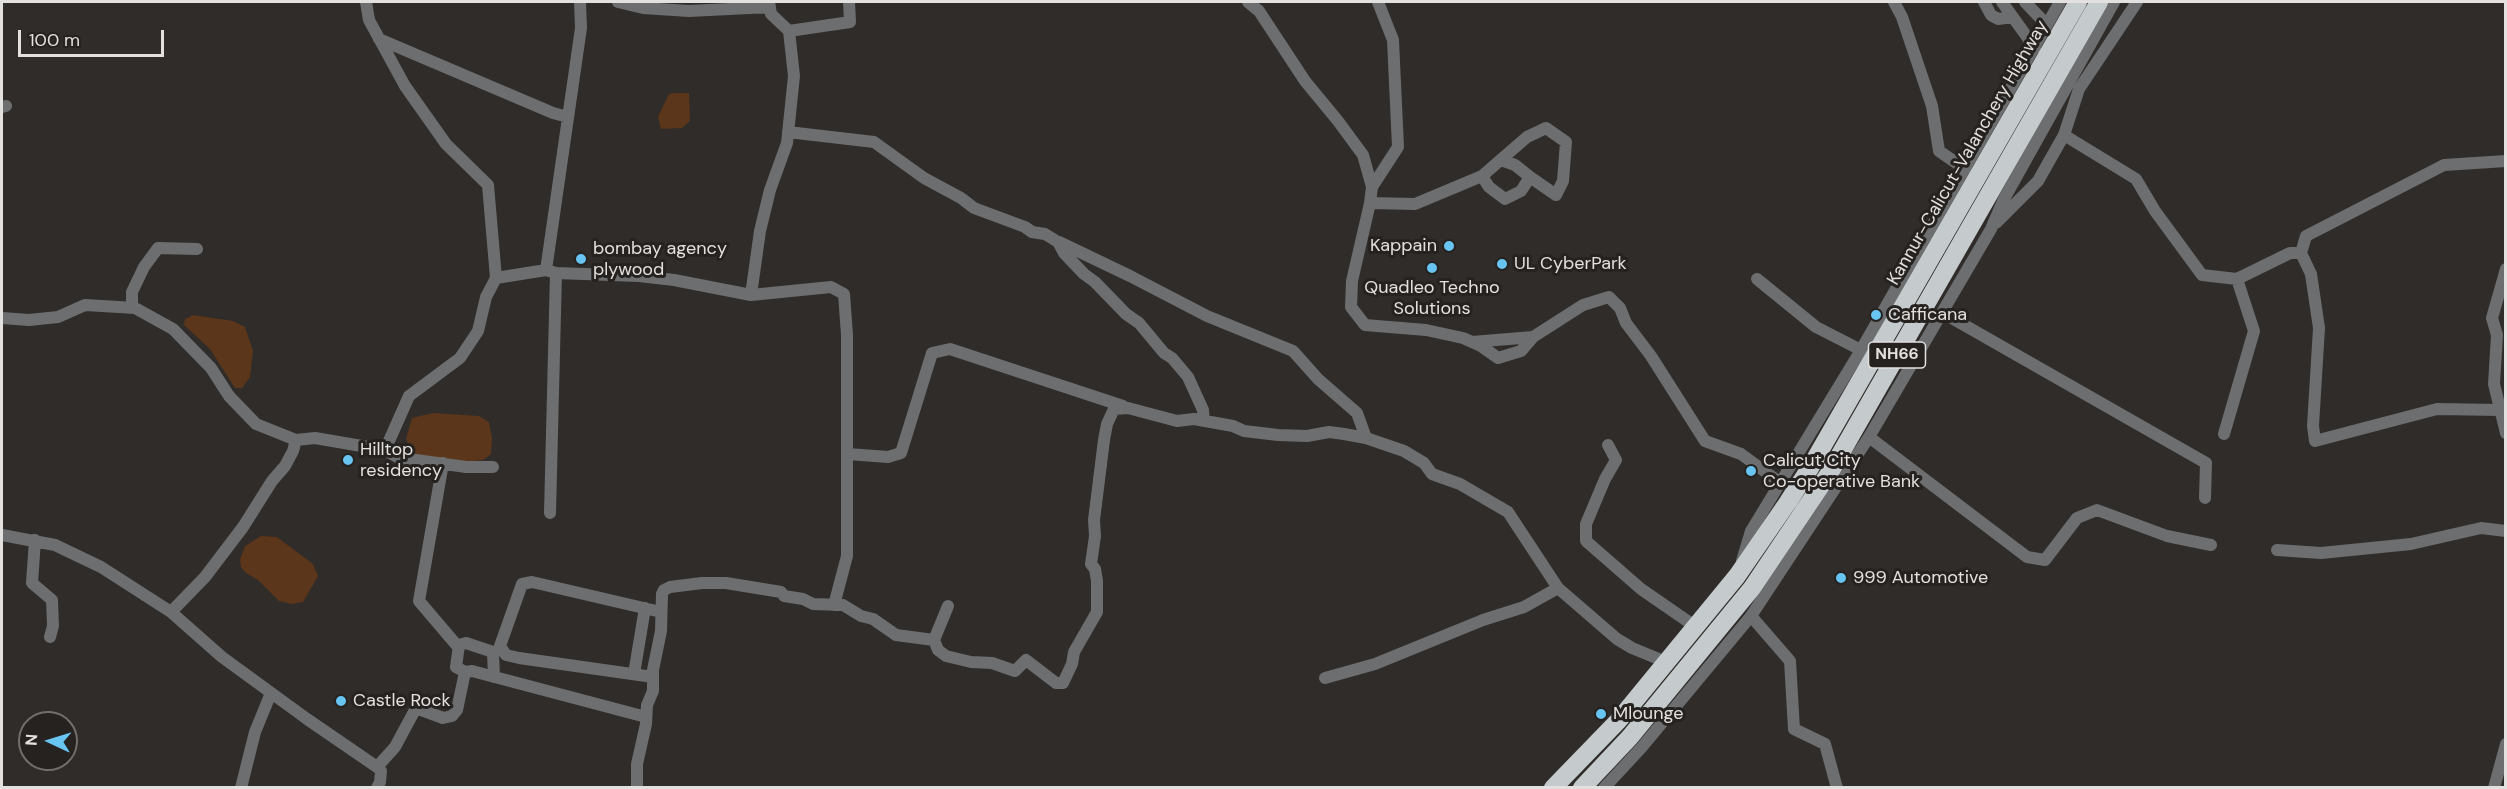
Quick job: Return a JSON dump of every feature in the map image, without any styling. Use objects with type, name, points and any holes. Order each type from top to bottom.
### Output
[{"type":"highway","name":"Kannur-Calicut-Valanchery Highway","points":[[1554,788],[1618,721],[1737,576],[1810,468],[1970,176],[2078,2]]},
{"type":"highway","name":"NH66","points":[[1582,788],[1630,737],[1752,588],[1830,472],[2099,2]]},
{"type":"street","points":[[366,2],[369,20],[405,86],[446,144],[488,185],[496,278],[486,297],[478,332],[460,358],[409,396],[401,411],[396,430],[385,450]]},
{"type":"street","points":[[550,513],[551,272],[568,117],[581,28],[580,2]]},
{"type":"street","points":[[618,2],[643,8],[689,11],[769,4],[771,15],[789,31],[794,76],[788,132],[760,231],[751,295]]},
{"type":"street","points":[[789,31],[850,22],[849,2]]},
{"type":"street","points":[[1248,2],[1259,10],[1305,81],[1363,155],[1372,188],[1352,281],[1351,307],[1365,325],[1426,330],[1481,346],[1498,358],[1521,351],[1533,337],[1583,305],[1609,297],[1620,308],[1626,323],[1652,356],[1705,441],[1741,454],[1782,484]]},
{"type":"street","points":[[1372,188],[1398,147],[1393,40],[1378,2]]},
{"type":"street","points":[[1894,2],[1902,16],[1932,106],[1939,152],[1970,176]]},
{"type":"street","points":[[1984,2],[1991,15],[1998,19],[2013,17]]},
{"type":"street","points":[[2002,2],[2035,48]]},
{"type":"street","points":[[2025,2],[2047,25]]},
{"type":"street","points":[[1737,576],[1751,531],[1970,176],[2060,2]]},
{"type":"street","points":[[1604,788],[1642,747],[1751,616],[1869,437],[1943,313],[1990,229],[2004,198],[2114,2]]},
{"type":"street","points":[[1990,229],[2038,181],[2064,135],[2079,89],[2137,2]]},
{"type":"street","points":[[379,39],[553,113],[568,117]]},
{"type":"street","points":[[1370,203],[1415,204],[1482,176],[1527,137],[1546,128],[1566,142],[1563,181],[1556,195],[1515,165],[1501,160]]},
{"type":"street","points":[[788,132],[874,142],[924,178],[961,198],[974,208],[1025,227],[1032,232],[1045,234],[1207,316],[1293,351],[1318,379],[1357,413],[1366,438]]},
{"type":"street","points":[[2064,135],[2136,179],[2155,211],[2202,275],[2237,279],[2290,253],[2301,253]]},
{"type":"street","points":[[2500,410],[2437,410],[2315,441],[2313,426],[2319,328],[2311,274],[2301,253],[2306,236],[2444,165],[2505,161]]},
{"type":"street","points":[[1482,176],[1489,188],[1505,198],[1521,191],[1530,177]]},
{"type":"street","points":[[1058,242],[1064,253],[1084,274],[1126,314],[1139,323],[1188,377],[1203,410],[1204,421]]},
{"type":"street","points":[[132,308],[132,292],[144,267],[158,248],[197,249]]},
{"type":"street","points":[[2505,269],[2492,318],[2497,336],[2494,384],[2505,433]]},
{"type":"street","points":[[496,278],[551,272],[639,276],[674,280],[751,295],[831,287],[844,294],[848,454],[847,556],[834,605]]},
{"type":"street","points":[[1757,279],[1816,327],[1862,350]]},
{"type":"street","points":[[2224,434],[2254,331],[2237,279]]},
{"type":"street","points":[[2,318],[29,320],[58,317],[85,305],[132,308],[173,329],[211,368],[229,396],[256,424],[296,440],[315,438],[385,450],[399,458],[466,467],[493,467]]},
{"type":"street","points":[[1943,313],[2206,463],[2205,498]]},
{"type":"street","points":[[1470,342],[1533,337]]},
{"type":"street","points":[[848,454],[888,456],[901,453],[932,353],[950,349],[1177,422],[1194,419],[1244,431],[1307,436],[1329,432],[1366,438],[1404,451],[1424,462],[1432,474],[1461,484],[1508,512],[1558,588],[1617,639],[1666,662]]},
{"type":"street","points":[[948,606],[934,640],[938,650],[946,656],[971,662],[992,663],[1015,671],[1026,660],[1056,683],[1063,683],[1072,664],[1074,652],[1097,612],[1097,580],[1095,569],[1091,564],[1095,536],[1094,520],[1107,424],[1114,409],[1128,408]]},
{"type":"street","points":[[1869,437],[2027,557],[2045,560],[2077,518],[2097,510],[2167,536],[2211,545]]},
{"type":"street","points":[[171,612],[205,578],[243,527],[272,481],[285,466],[296,440]]},
{"type":"street","points":[[1608,445],[1616,460],[1605,479],[1586,524],[1586,541],[1641,589],[1696,627]]},
{"type":"street","points":[[443,463],[419,601],[459,648]]},
{"type":"street","points":[[2277,550],[2321,553],[2411,544],[2481,528],[2505,531]]},
{"type":"street","points":[[2,534],[55,545],[101,567],[171,612],[222,657],[377,767],[381,771],[381,786]]},
{"type":"street","points":[[35,540],[32,583],[52,600],[50,637]]},
{"type":"street","points":[[653,676],[519,658],[506,655],[500,646],[522,584],[532,582],[661,612]]},
{"type":"street","points":[[637,788],[637,764],[647,705],[653,691],[664,590],[670,587],[702,583],[740,584],[752,589],[782,592],[784,596],[803,599],[813,604],[848,607],[861,616],[873,619],[896,635],[934,640]]},
{"type":"street","points":[[1325,678],[1375,664],[1483,620],[1524,607],[1558,588]]},
{"type":"street","points":[[634,674],[645,608]]},
{"type":"street","points":[[1751,616],[1790,661],[1794,729],[1825,744],[1837,788]]},
{"type":"street","points":[[494,677],[493,652],[466,643],[459,645],[456,667],[465,672],[472,671],[494,677],[646,717]]},
{"type":"street","points":[[377,767],[395,747],[416,708],[443,718],[452,716],[457,710],[465,672]]},
{"type":"street","points":[[241,788],[255,732],[271,693]]},
{"type":"street","points":[[2494,788],[2505,744]]},
{"type":"shaded area","points":[[689,93],[690,121],[682,128],[661,129],[658,117],[669,94]]},
{"type":"shaded area","points":[[193,315],[233,321],[245,327],[253,351],[250,377],[242,388],[235,388],[210,349],[184,325],[185,319]]},
{"type":"shaded area","points":[[433,413],[479,416],[489,422],[492,438],[491,454],[483,460],[473,461],[453,461],[412,455],[406,439],[412,418]]},
{"type":"shaded area","points":[[261,536],[277,537],[313,564],[318,576],[303,602],[291,604],[279,601],[241,567],[240,560],[245,546]]},
{"type":"place","name":"Kappain","points":[[1449,246]]},
{"type":"place","name":"bombay agency plywood","points":[[581,259]]},
{"type":"place","name":"UL CyberPark","points":[[1502,264]]},
{"type":"place","name":"Quadleo Techno Solutions","points":[[1432,268]]},
{"type":"place","name":"Cafficana","points":[[1876,315]]},
{"type":"place","name":"Hilltop residency","points":[[348,460]]},
{"type":"place","name":"Calicut City Co-operative Bank","points":[[1751,471]]},
{"type":"place","name":"999 Automotive","points":[[1841,578]]},
{"type":"place","name":"Castle Rock","points":[[341,701]]},
{"type":"place","name":"Mlounge","points":[[1601,714]]}]
